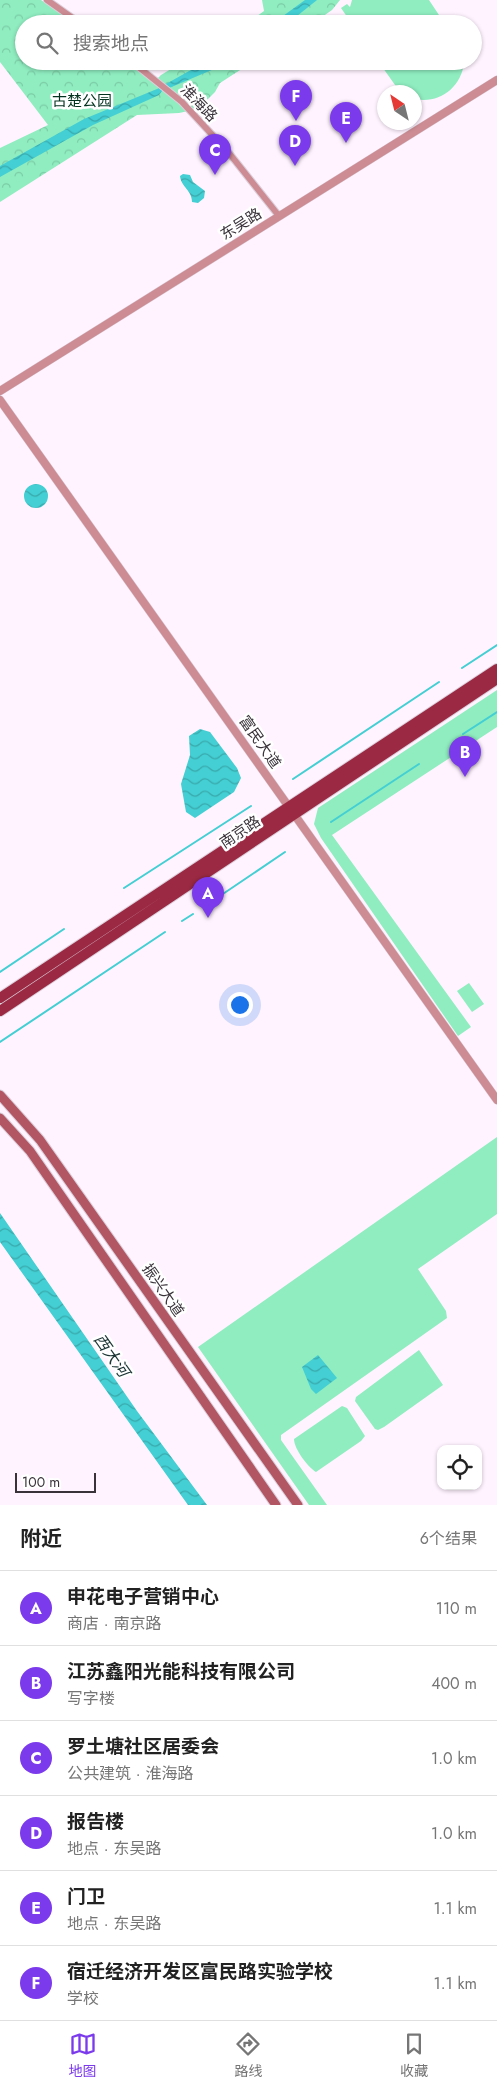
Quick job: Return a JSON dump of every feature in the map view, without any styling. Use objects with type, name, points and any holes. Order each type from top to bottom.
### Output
[{"type":"main road","name":"南京路","points":[[0,1011],[497,669]]},
{"type":"main road","name":"南京路","points":[[0,998],[497,679]]},
{"type":"main road","name":"振兴大道","points":[[0,1095],[40,1140],[298,1505]]},
{"type":"main road","name":"振兴大道","points":[[0,1118],[30,1151],[276,1505]]},
{"type":"street","points":[[47,0],[68,15]]},
{"type":"street","name":"淮海路","points":[[143,70],[174,94],[229,153],[279,216]]},
{"type":"street","name":"东吴路","points":[[0,391],[497,80]]},
{"type":"street","name":"富民大道","points":[[0,400],[497,1100]]},
{"type":"green space","name":"古楚公园","points":[[0,0],[41,0],[64,15],[15,15],[15,70],[141,70],[155,81],[169,70],[240,70],[220,83],[215,92],[198,109],[179,113],[137,115],[0,202],[0,148],[48,125],[0,62]]},
{"type":"green space","points":[[262,0],[340,0],[325,15],[258,15],[264,11]]},
{"type":"green space","points":[[352,0],[429,0],[439,15],[346,15],[341,8],[347,4],[350,7]]},
{"type":"green space","points":[[384,70],[462,70],[454,87],[440,96],[422,100],[422,85],[395,85]]},
{"type":"green space","points":[[497,690],[497,727],[332,835],[471,1027],[458,1036],[321,838],[314,824],[318,808]]},
{"type":"green space","points":[[469,983],[484,1004],[472,1012],[457,991]]},
{"type":"green space","points":[[497,1137],[497,1214],[418,1269],[446,1311],[447,1318],[281,1435],[281,1440],[327,1505],[309,1505],[198,1347]]},
{"type":"green space","points":[[419,1350],[443,1385],[384,1427],[378,1430],[375,1429],[355,1401],[356,1397]]},
{"type":"green space","points":[[342,1406],[347,1408],[365,1436],[361,1441],[316,1472],[309,1466],[296,1448],[294,1439]]},
{"type":"water","points":[[305,0],[317,0],[298,15],[284,15]]},
{"type":"water","points":[[191,70],[212,70],[162,91],[159,95],[93,125],[0,177],[0,166],[84,119],[157,89]]},
{"type":"water","points":[[183,174],[190,175],[193,182],[205,191],[204,198],[198,203],[192,202],[190,194],[182,183],[180,176]]},
{"type":"water","points":[[36,484],[44,488],[48,496],[44,504],[36,508],[28,504],[24,496],[28,488]]},
{"type":"water","points":[[200,729],[210,732],[237,768],[241,778],[234,792],[195,818],[186,812],[181,784],[190,755],[189,736]]},
{"type":"water","points":[[0,1213],[137,1411],[207,1505],[188,1505],[0,1242]]},
{"type":"water","points":[[318,1355],[337,1378],[316,1394],[311,1389],[302,1367]]},
{"type":"waterway","points":[[462,668],[497,645]]},
{"type":"waterway","points":[[293,779],[439,682]]},
{"type":"waterway","points":[[463,734],[497,712]]},
{"type":"waterway","points":[[331,822],[419,764]]},
{"type":"waterway","points":[[124,888],[251,806]]},
{"type":"waterway","points":[[211,902],[285,852]]},
{"type":"waterway","points":[[182,921],[193,914]]},
{"type":"waterway","points":[[0,972],[64,929]]},
{"type":"waterway","points":[[0,1042],[165,932]]},
{"type":"place","name":"宿迁经济开发区富民路实验学校","points":[[296,121]]},
{"type":"place","name":"门卫","points":[[346,143]]},
{"type":"place","name":"报告楼","points":[[295,166]]},
{"type":"place","name":"罗土塘社区居委会","points":[[215,175]]},
{"type":"place","name":"江苏鑫阳光能科技有限公司","points":[[465,777]]},
{"type":"place","name":"申花电子营销中心","points":[[208,918]]},
{"type":"water label","name":"西大河","points":[[112,1355]]}]
